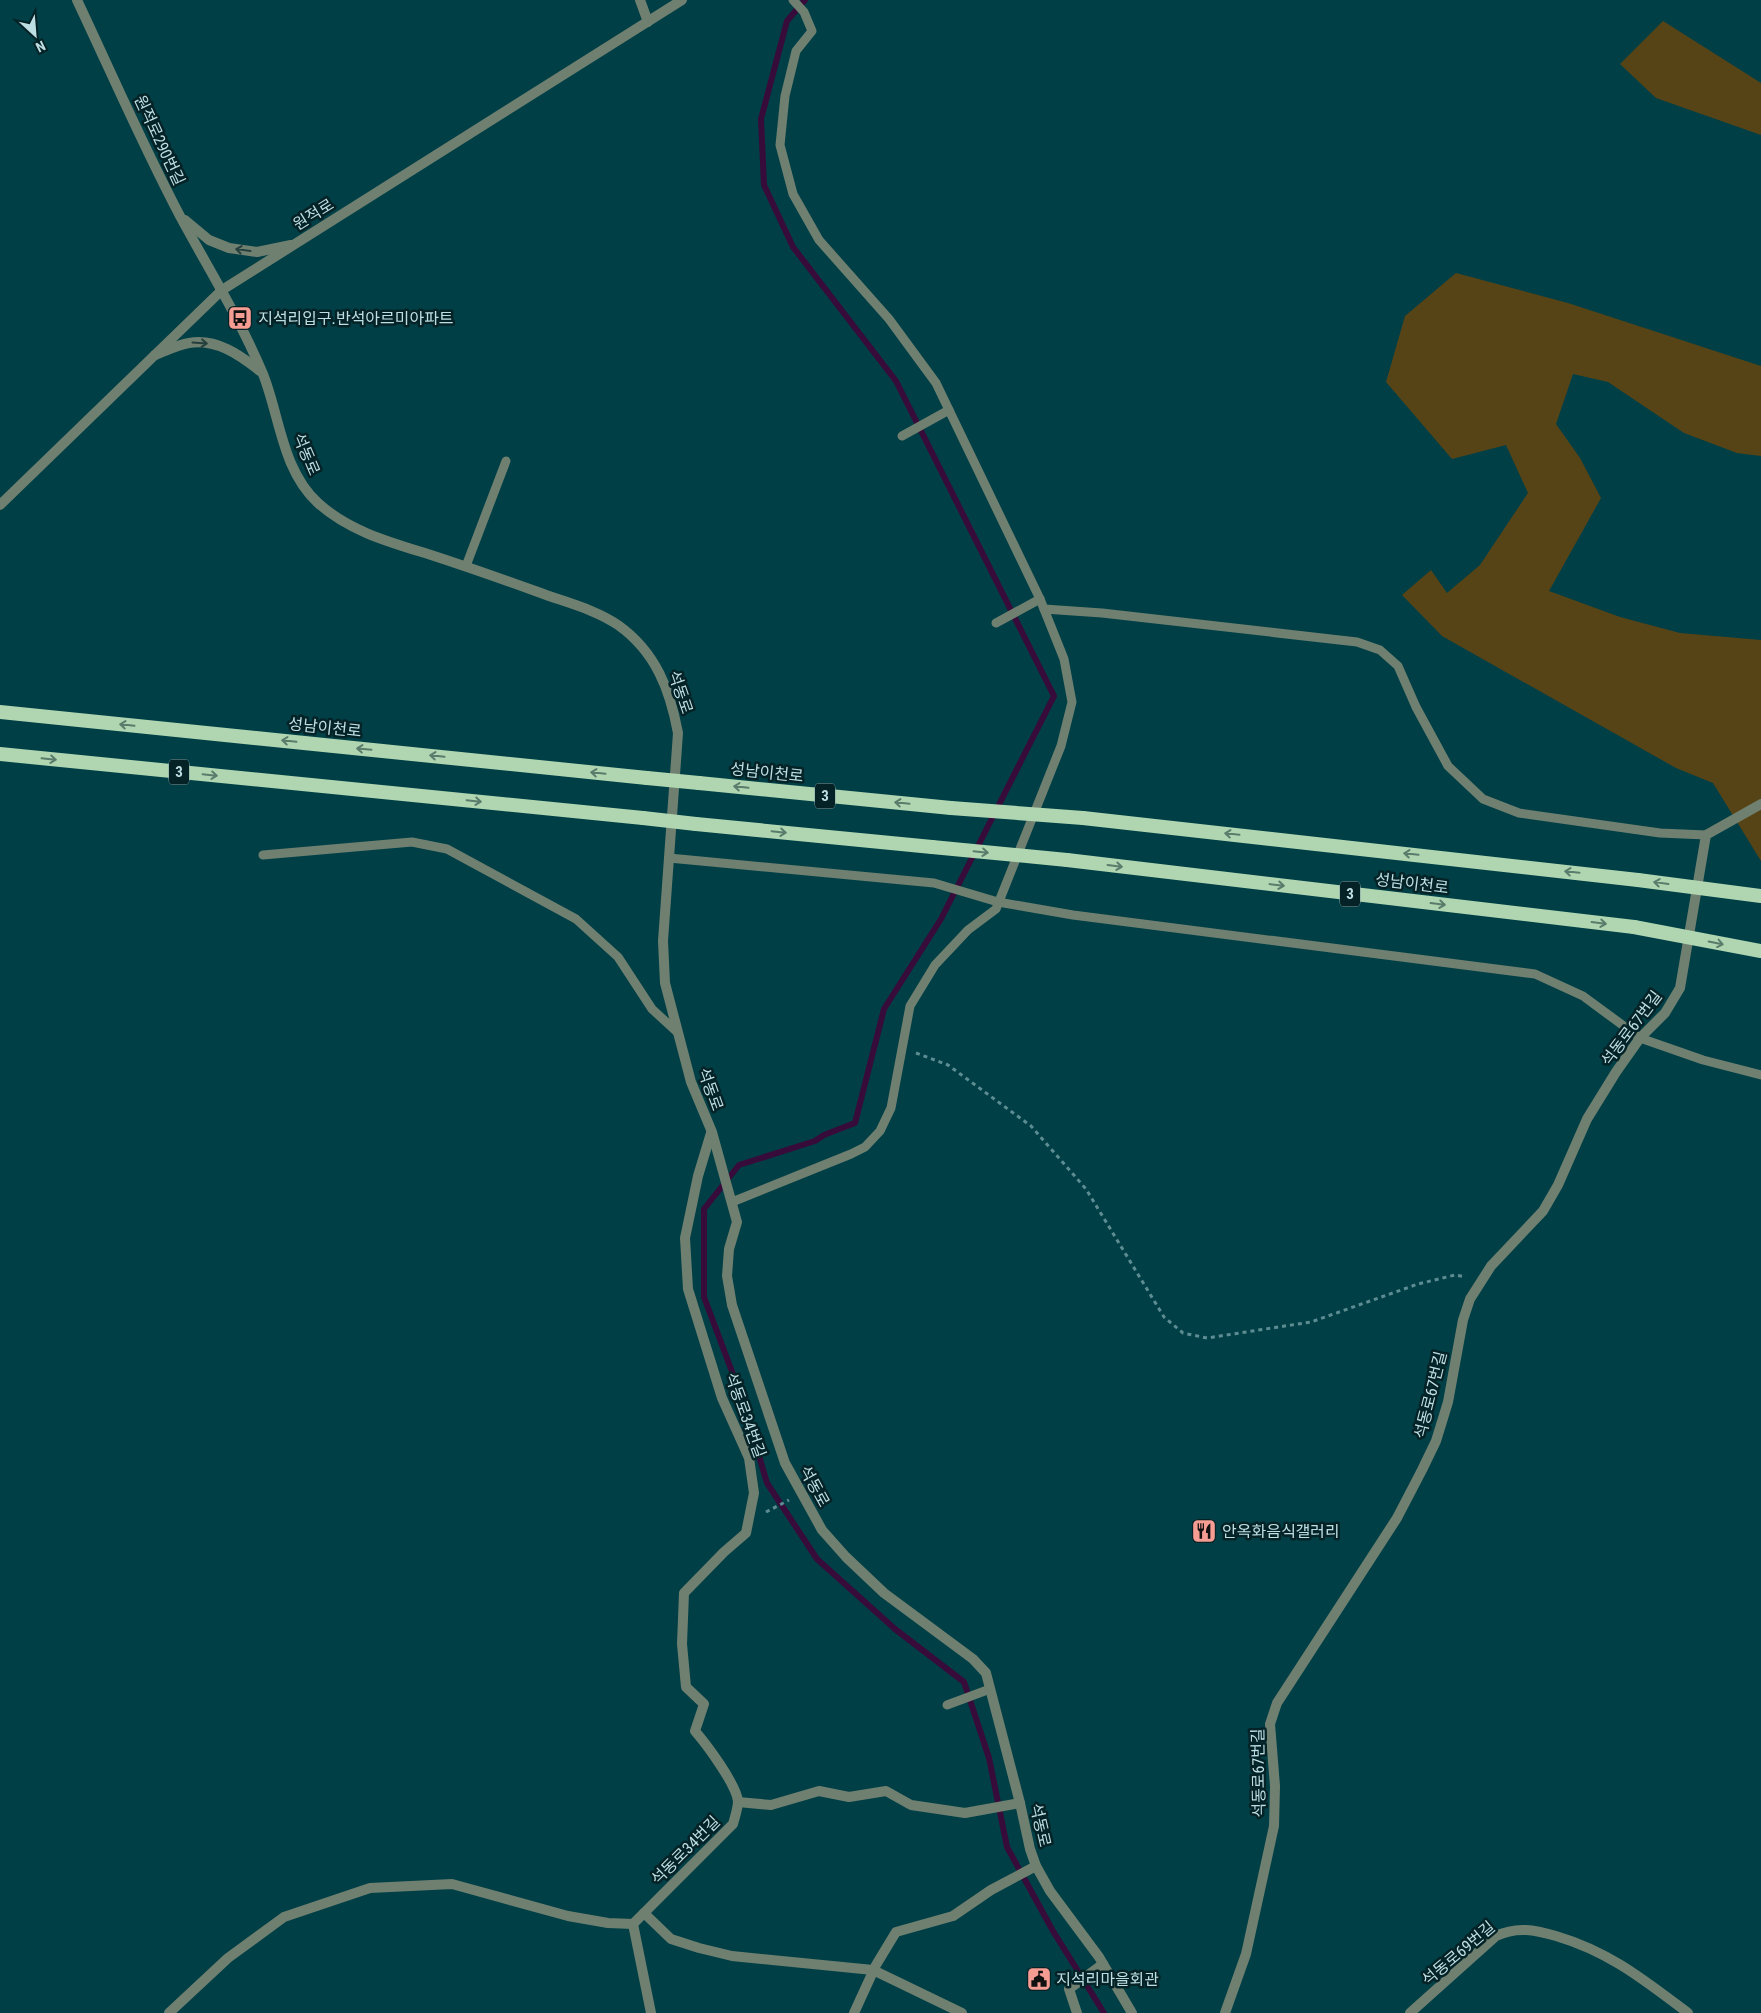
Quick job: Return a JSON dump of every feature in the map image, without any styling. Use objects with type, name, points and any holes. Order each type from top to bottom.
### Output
[{"type":"highway","name":"성남이천로","points":[[0,712],[951,808],[1083,818],[1638,880],[1761,896]]},
{"type":"highway","name":"성남이천로","points":[[0,754],[1067,860],[1634,927],[1761,951]]},
{"type":"street","name":"원적로290번길","points":[[77,0],[180,215],[222,290]]},
{"type":"street","points":[[640,0],[648,22]]},
{"type":"street","name":"원적로","points":[[0,505],[222,290],[682,0]]},
{"type":"street","points":[[180,215],[209,240],[229,248],[257,252],[291,245]]},
{"type":"street","name":"석동로","points":[[222,290],[263,373],[286,451],[300,483],[318,503],[342,520],[375,538],[466,566],[589,611],[618,625],[641,647],[662,675],[672,703],[678,734],[663,940],[665,975],[677,1032],[691,1082],[712,1132],[737,1222],[730,1249],[727,1276],[732,1304],[785,1463],[822,1530],[846,1557],[884,1593],[973,1659],[986,1673],[1016,1803],[1030,1849],[1032,1868],[1104,1964],[1132,2013]]},
{"type":"street","points":[[154,355],[189,343],[217,344],[238,354],[263,373]]},
{"type":"street","points":[[1706,835],[1761,804]]},
{"type":"street","name":"석동로67번길","points":[[1225,2013],[1246,1954],[1274,1826],[1275,1786],[1270,1724],[1277,1703],[1397,1518],[1422,1470],[1436,1440],[1448,1402],[1463,1320],[1470,1299],[1491,1266],[1543,1212],[1558,1185],[1587,1119],[1640,1038],[1665,1013],[1680,988],[1706,835]]},
{"type":"street","name":"석동로34번길","points":[[633,1924],[733,1824],[738,1802],[736,1794],[714,1754],[696,1731],[704,1704],[686,1687],[682,1644],[684,1593],[724,1552],[746,1533],[754,1493],[749,1458],[722,1398],[688,1290],[685,1238],[698,1176],[712,1132]]},
{"type":"street","points":[[738,1802],[771,1805],[819,1791],[849,1797],[886,1791],[910,1804],[924,1808],[965,1813],[1016,1803]]},
{"type":"street","points":[[854,2013],[873,1970],[896,1932],[953,1916],[991,1890],[1032,1868]]},
{"type":"street","points":[[169,2013],[228,1958],[284,1917],[370,1888],[452,1884],[568,1916],[608,1923],[633,1924],[651,2013]]},
{"type":"street","points":[[644,1913],[671,1939],[699,1948],[732,1956],[873,1970],[962,2013]]},
{"type":"street","name":"석동로69번길","points":[[1410,2013],[1496,1936],[1508,1930],[1520,1929],[1544,1933],[1579,1943],[1606,1955],[1637,1974],[1688,2013]]},
{"type":"street","points":[[1077,2013],[1069,1988],[1104,1964]]},
{"type":"lane","points":[[731,1200],[865,1147],[880,1131],[891,1108],[910,1006],[935,964],[968,930],[996,909],[1061,746],[1072,702],[1064,659],[1040,599],[936,383],[889,319],[819,240],[794,194],[780,145],[784,96],[796,51],[812,31],[804,12],[793,0]]},
{"type":"lane","points":[[906,434],[949,410]]},
{"type":"lane","points":[[466,566],[506,460]]},
{"type":"lane","points":[[996,623],[1040,599]]},
{"type":"lane","points":[[1044,609],[1102,613],[1357,642],[1380,650],[1398,666],[1416,707],[1448,766],[1483,799],[1519,813],[1660,833],[1706,835]]},
{"type":"lane","points":[[263,855],[412,842],[447,849],[576,919],[618,957],[652,1009],[677,1032]]},
{"type":"lane","points":[[669,858],[934,884],[998,902],[1073,915],[1535,974],[1583,996],[1640,1038],[1703,1060],[1761,1075]]},
{"type":"lane","points":[[947,1705],[990,1689]]},
{"type":"path","points":[[901,1047],[948,1065],[1031,1126],[1086,1188],[1164,1317],[1183,1333],[1207,1338],[1311,1322],[1408,1287],[1455,1274],[1482,1281]]},
{"type":"path","points":[[769,1511],[790,1500]]},
{"type":"shaded area","points":[[1663,21],[1761,83],[1761,135],[1656,98],[1620,64]]},
{"type":"shaded area","points":[[1456,273],[1568,303],[1761,366],[1761,456],[1737,453],[1684,433],[1608,382],[1573,374],[1556,424],[1580,458],[1601,498],[1549,591],[1620,617],[1680,633],[1761,640],[1761,861],[1713,783],[1676,768],[1442,636],[1402,595],[1431,570],[1447,593],[1480,565],[1528,493],[1506,445],[1452,459],[1386,382],[1405,316]]},
{"type":"waterway","points":[[805,0],[787,21],[761,119],[764,185],[793,247],[896,381],[1054,696],[941,919],[884,1009],[855,1123],[824,1135],[815,1141],[739,1165],[704,1209],[704,1297],[743,1401],[767,1483],[817,1559],[895,1629],[964,1682],[989,1758],[1007,1847],[1053,1931],[1104,2013]]},
{"type":"place","name":"지석리입구.반석아르미아파트","points":[[240,318]]},
{"type":"place","name":"안옥화음식갤러리","points":[[1204,1531]]},
{"type":"place","name":"지석리마을회관","points":[[1039,1979]]}]
